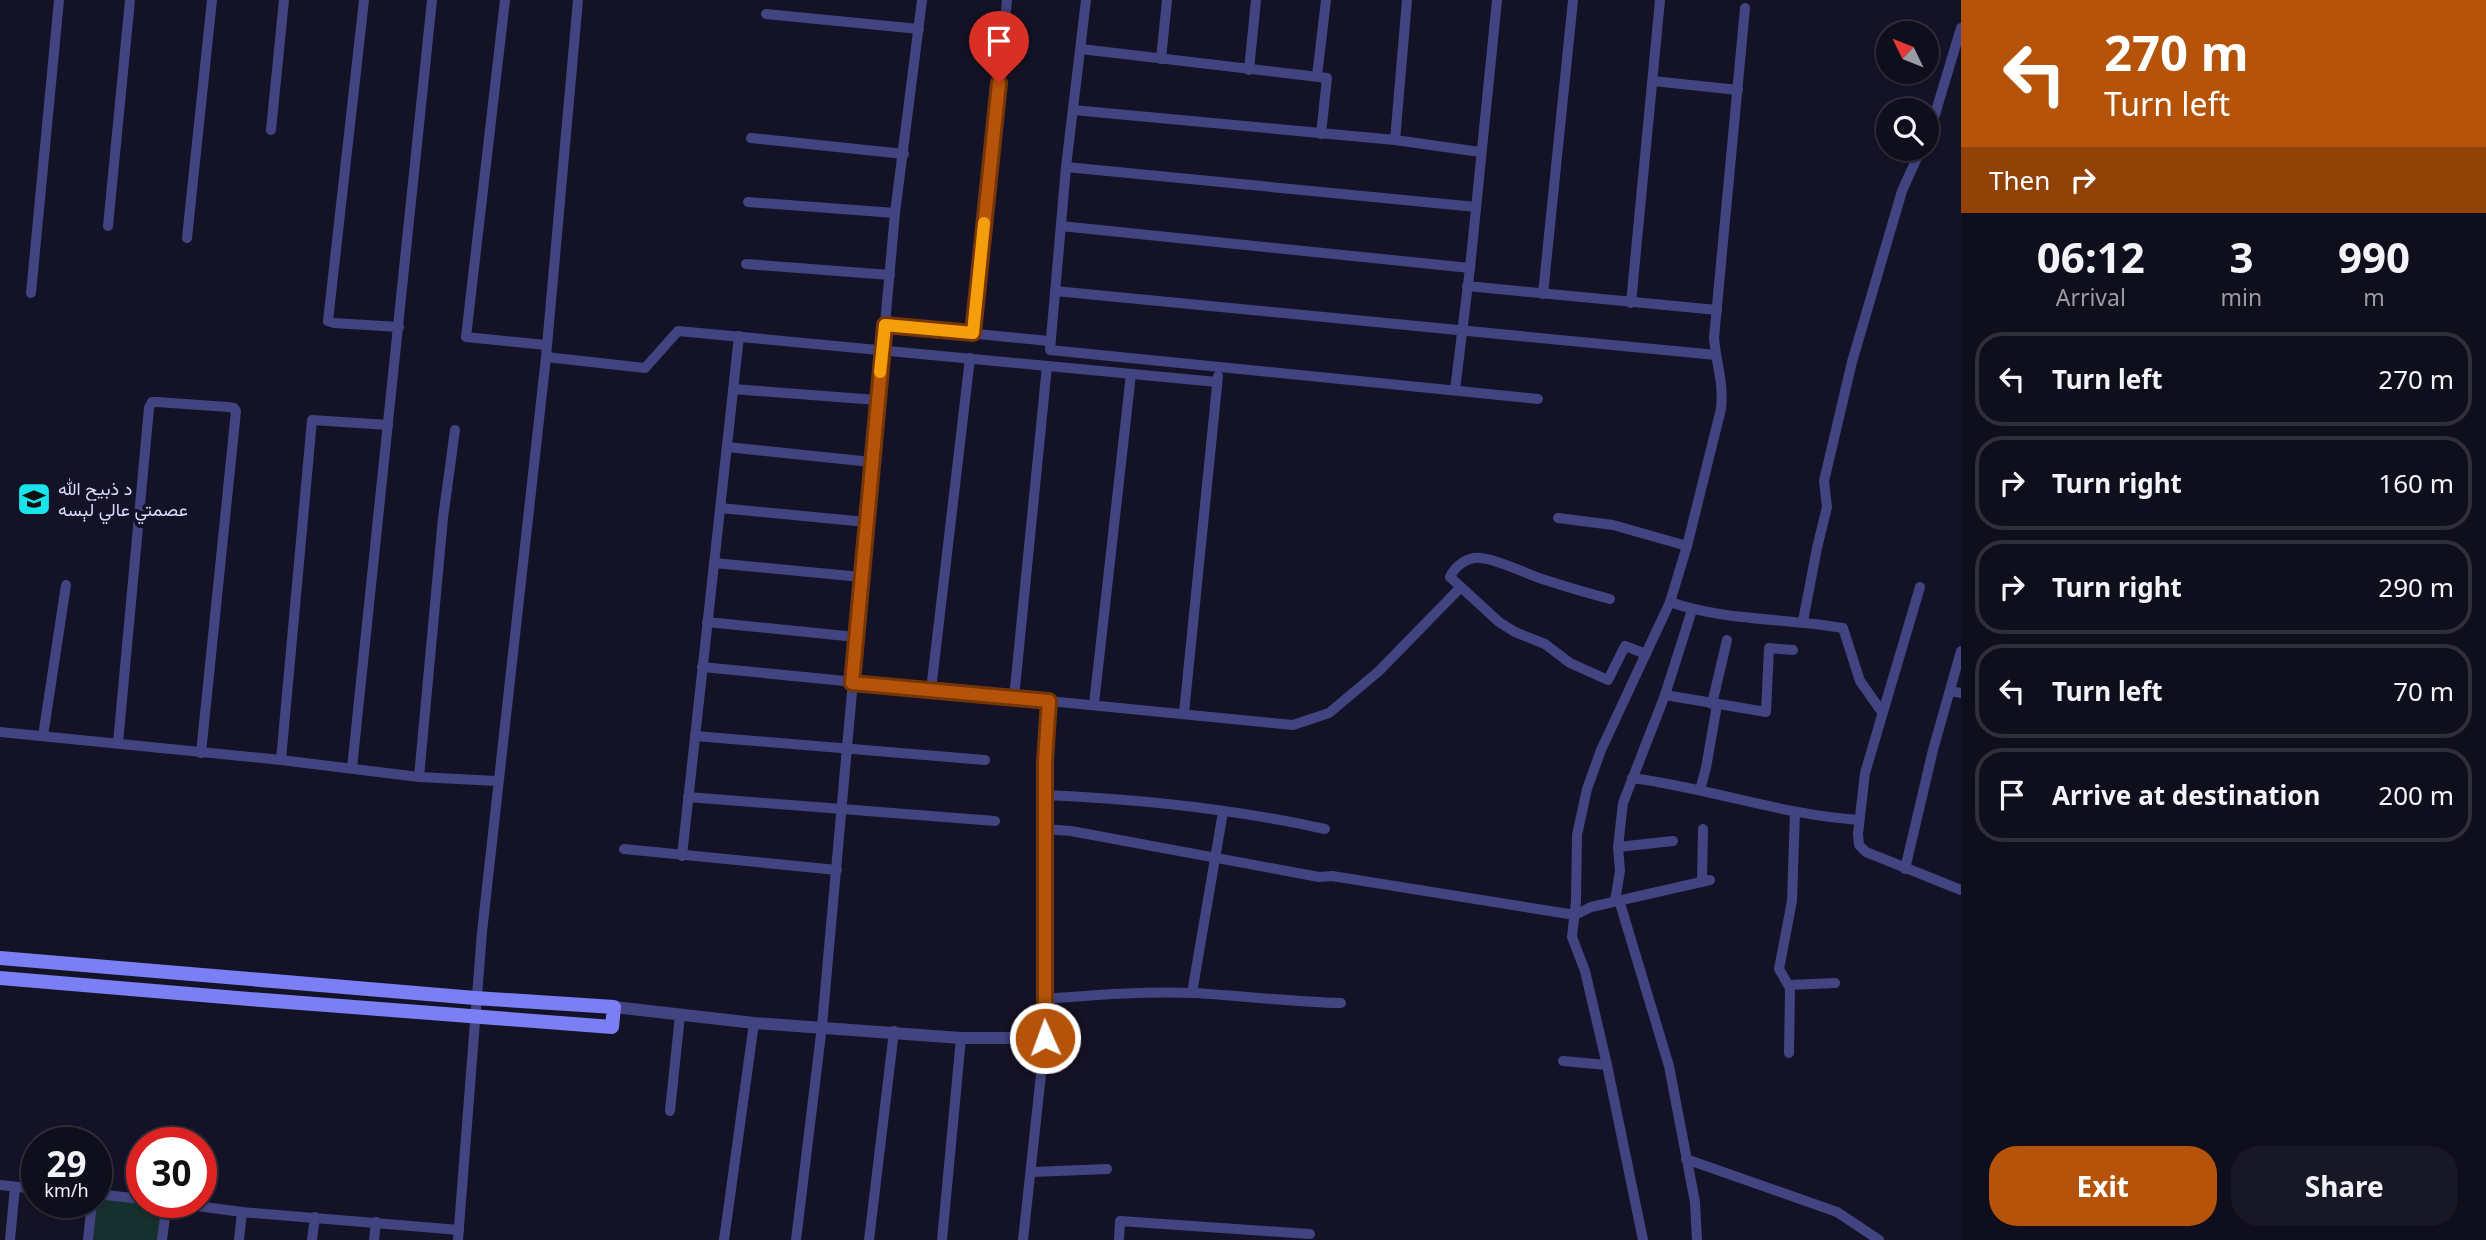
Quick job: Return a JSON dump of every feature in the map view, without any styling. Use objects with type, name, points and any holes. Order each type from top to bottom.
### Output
[{"type":"main road","points":[[0,958],[614,1007],[612,1027],[0,978]]},
{"type":"main road","points":[[77,985],[79,966]]},
{"type":"main road","points":[[100,987],[102,968]]},
{"type":"street","points":[[32,293],[59,0]]},
{"type":"street","points":[[108,226],[130,0]]},
{"type":"street","points":[[187,238],[212,0]]},
{"type":"street","points":[[271,130],[284,0]]},
{"type":"street","points":[[364,0],[327,314],[328,321],[334,323],[399,327]]},
{"type":"street","points":[[352,768],[432,0]]},
{"type":"street","points":[[505,0],[466,337],[546,345]]},
{"type":"street","points":[[217,1209],[376,1222],[458,1235],[476,1017],[475,998],[546,356],[578,0]]},
{"type":"street","points":[[796,1240],[822,1026],[895,214],[922,0]]},
{"type":"street","points":[[973,333],[1007,0]]},
{"type":"street","points":[[1086,0],[1066,167],[1049,349],[1538,399]]},
{"type":"street","points":[[1161,58],[1167,0]]},
{"type":"street","points":[[1249,70],[1256,0]]},
{"type":"street","points":[[1317,76],[1326,0]]},
{"type":"street","points":[[1395,140],[1407,0]]},
{"type":"street","points":[[1455,390],[1497,0]]},
{"type":"street","points":[[1543,293],[1573,0]]},
{"type":"street","points":[[1632,303],[1660,0]]},
{"type":"street","points":[[1643,1240],[1607,1065],[1584,971],[1572,937],[1577,835],[1587,789],[1601,750],[1670,602],[1687,546],[1721,409],[1721,369],[1714,338],[1745,8]]},
{"type":"street","points":[[766,14],[919,29]]},
{"type":"street","points":[[1939,101],[1961,28]]},
{"type":"street","points":[[1081,49],[1328,78],[1321,134]]},
{"type":"street","points":[[1653,81],[1738,90]]},
{"type":"street","points":[[1073,110],[1395,140],[1480,152]]},
{"type":"street","points":[[751,138],[904,154]]},
{"type":"street","points":[[1803,621],[1816,548],[1827,507],[1824,481],[1852,362],[1902,191],[1916,161]]},
{"type":"street","points":[[1066,167],[1476,206]]},
{"type":"street","points":[[748,202],[895,214]]},
{"type":"street","points":[[1061,226],[1470,268]]},
{"type":"street","points":[[746,264],[890,275]]},
{"type":"street","points":[[1468,286],[1717,310]]},
{"type":"street","points":[[1055,291],[1716,355]]},
{"type":"street","points":[[885,325],[1049,341]]},
{"type":"street","points":[[546,356],[645,368],[678,331],[1217,382]]},
{"type":"street","points":[[682,856],[739,336]]},
{"type":"street","points":[[932,690],[970,358]]},
{"type":"street","points":[[1014,698],[1047,366]]},
{"type":"street","points":[[1184,713],[1219,367]]},
{"type":"street","points":[[1094,704],[1130,374]]},
{"type":"street","points":[[733,389],[877,400]]},
{"type":"street","points":[[118,743],[149,408],[152,402],[228,407],[236,411],[201,753]]},
{"type":"street","points":[[281,760],[312,420],[388,425]]},
{"type":"street","points":[[419,777],[443,518],[455,430]]},
{"type":"street","points":[[727,447],[872,462]]},
{"type":"street","points":[[720,508],[866,522]]},
{"type":"street","points":[[1558,517],[1613,526],[1687,546]]},
{"type":"street","points":[[1610,599],[1485,558],[1473,558],[1454,569],[1450,577],[1459,589],[1499,622],[1515,632],[1545,644],[1570,663],[1608,680],[1625,646],[1646,654]]},
{"type":"street","points":[[714,563],[861,577]]},
{"type":"street","points":[[43,736],[66,585]]},
{"type":"street","points":[[1920,587],[1865,773],[1859,845],[1866,852],[1961,890]]},
{"type":"street","points":[[702,667],[1293,725],[1329,713],[1379,671],[1459,589]]},
{"type":"street","points":[[1670,602],[1692,610],[1803,621],[1843,628],[1860,681],[1882,712]]},
{"type":"street","points":[[1692,610],[1665,695],[1623,803],[1618,847],[1620,871],[1617,901],[1669,1066],[1695,1202],[1697,1240]]},
{"type":"street","points":[[708,622],[856,636]]},
{"type":"street","points":[[1700,790],[1727,640]]},
{"type":"street","points":[[1665,695],[1766,712],[1769,648],[1793,649]]},
{"type":"street","points":[[1905,869],[1933,750],[1956,692],[1961,651]]},
{"type":"street","points":[[1023,1240],[1045,1038],[1045,761],[1049,701]]},
{"type":"street","points":[[0,732],[281,760],[419,777],[497,781]]},
{"type":"street","points":[[695,736],[985,760]]},
{"type":"street","points":[[1632,778],[1700,790],[1795,812],[1859,820]]},
{"type":"street","points":[[1045,795],[1097,797],[1264,816],[1325,829]]},
{"type":"street","points":[[688,797],[995,821]]},
{"type":"street","points":[[1192,993],[1223,812]]},
{"type":"street","points":[[1789,1053],[1789,985],[1781,975],[1779,963],[1792,901],[1795,812]]},
{"type":"street","points":[[1045,829],[1071,831],[1319,877],[1332,876],[1575,915],[1591,907],[1706,881],[1703,829]]},
{"type":"street","points":[[1618,847],[1673,841]]},
{"type":"street","points":[[624,849],[837,870]]},
{"type":"street","points":[[1789,985],[1835,984]]},
{"type":"street","points":[[1044,999],[1115,994],[1192,993],[1291,1002],[1341,1003]]},
{"type":"street","points":[[614,1007],[754,1023],[894,1031],[961,1038],[1045,1038]]},
{"type":"street","points":[[670,1111],[680,1015]]},
{"type":"street","points":[[724,1240],[754,1023]]},
{"type":"street","points":[[869,1240],[894,1031]]},
{"type":"street","points":[[942,1240],[961,1038]]},
{"type":"street","points":[[1563,1061],[1607,1065]]},
{"type":"street","points":[[1686,1159],[1837,1212],[1879,1240]]},
{"type":"street","points":[[1031,1172],[1107,1169]]},
{"type":"street","points":[[0,1185],[21,1188]]},
{"type":"street","points":[[10,1240],[15,1187]]},
{"type":"street","points":[[239,1240],[242,1212]]},
{"type":"street","points":[[313,1240],[315,1217]]},
{"type":"street","points":[[88,1240],[90,1218]]},
{"type":"street","points":[[162,1240],[165,1218]]},
{"type":"street","points":[[374,1240],[376,1222]]},
{"type":"street","points":[[1119,1240],[1120,1222],[1310,1234]]},
{"type":"green space","points":[[112,1197],[126,1199],[126,1218],[165,1218],[162,1240],[88,1240],[92,1218],[112,1218]]},
{"type":"slow traffic","points":[[880,372],[885,325],[973,333],[984,223]]},
{"type":"place","name":"د ذبیح الله عصمتي عالي لېسه","points":[[34,499]]},
{"type":"route","points":[[999,83],[973,333],[885,325],[852,683],[1049,701],[1045,761],[1045,1038]]}]
